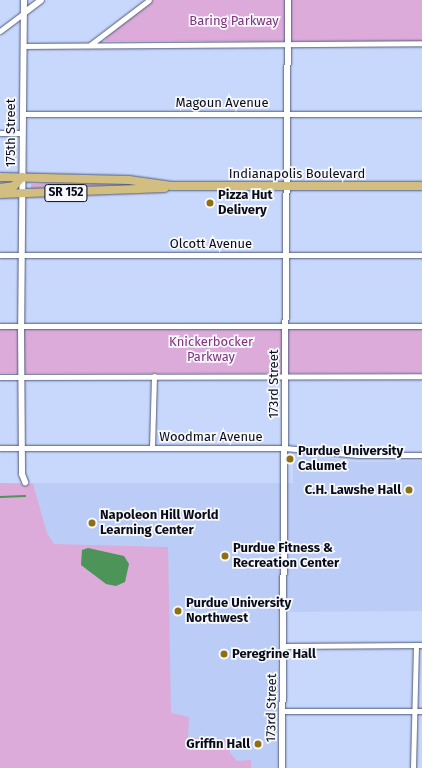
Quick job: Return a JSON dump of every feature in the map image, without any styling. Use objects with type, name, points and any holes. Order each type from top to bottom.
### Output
[{"type":"main road","name":"Indianapolis Boulevard","points":[[0,177],[111,179],[172,186]]},
{"type":"main road","points":[[0,188],[14,186],[22,177]]},
{"type":"main road","points":[[111,179],[111,192]]},
{"type":"main road","points":[[135,181],[135,190]]},
{"type":"main road","name":"Indianapolis Boulevard","points":[[0,194],[111,192],[172,186],[422,186]]},
{"type":"street","name":"175th Street","points":[[24,0],[21,448],[25,482]]},
{"type":"street","points":[[0,31],[41,0]]},
{"type":"street","points":[[90,45],[149,0]]},
{"type":"street","name":"173rd Street","points":[[282,768],[288,0]]},
{"type":"street","points":[[23,46],[422,43]]},
{"type":"street","name":"Magoun Avenue","points":[[23,114],[422,114]]},
{"type":"street","points":[[0,133],[22,132]]},
{"type":"street","name":"Olcott Avenue","points":[[0,255],[422,255]]},
{"type":"street","points":[[0,326],[422,326]]},
{"type":"street","points":[[0,376],[422,376]]},
{"type":"street","points":[[152,448],[154,376]]},
{"type":"street","name":"Woodmar Avenue","points":[[0,448],[285,448],[358,455],[422,455]]},
{"type":"street","points":[[283,646],[419,645],[414,711],[413,768]]},
{"type":"street","points":[[282,711],[422,711]]},
{"type":"shaded area","name":"Purdue University Northwest","points":[[293,455],[358,462],[422,461],[422,611],[278,612],[277,768],[0,768],[0,483],[293,483]]},
{"type":"shaded area","points":[[88,548],[124,556],[129,564],[125,582],[116,586],[106,584],[81,565],[82,550]]},
{"type":"green space","name":"Baring Parkway","points":[[151,0],[422,0],[422,41],[105,41],[106,35]]},
{"type":"green space","points":[[86,181],[105,185],[31,190],[31,184]]},
{"type":"green space","name":"Knickerbocker Parkway","points":[[0,328],[422,328],[422,373],[0,373]]},
{"type":"green space","points":[[0,483],[33,484],[47,533],[54,544],[168,547],[171,713],[189,717],[188,738],[230,739],[230,753],[237,761],[251,760],[251,768],[0,768]]},
{"type":"waterway","points":[[0,497],[25,496]]},
{"type":"place","name":"Pizza Hut Delivery","points":[[210,203]]},
{"type":"place","name":"Purdue University Calumet","points":[[290,459]]},
{"type":"place","name":"C.H. Lawshe Hall","points":[[409,490]]},
{"type":"place","name":"Napoleon Hill World Learning Center","points":[[92,523]]},
{"type":"place","name":"Purdue Fitness & Recreation Center","points":[[225,556]]},
{"type":"place","name":"Purdue University Northwest","points":[[178,611]]},
{"type":"place","name":"Peregrine Hall","points":[[224,654]]},
{"type":"place","name":"Griffin Hall","points":[[258,744]]}]
